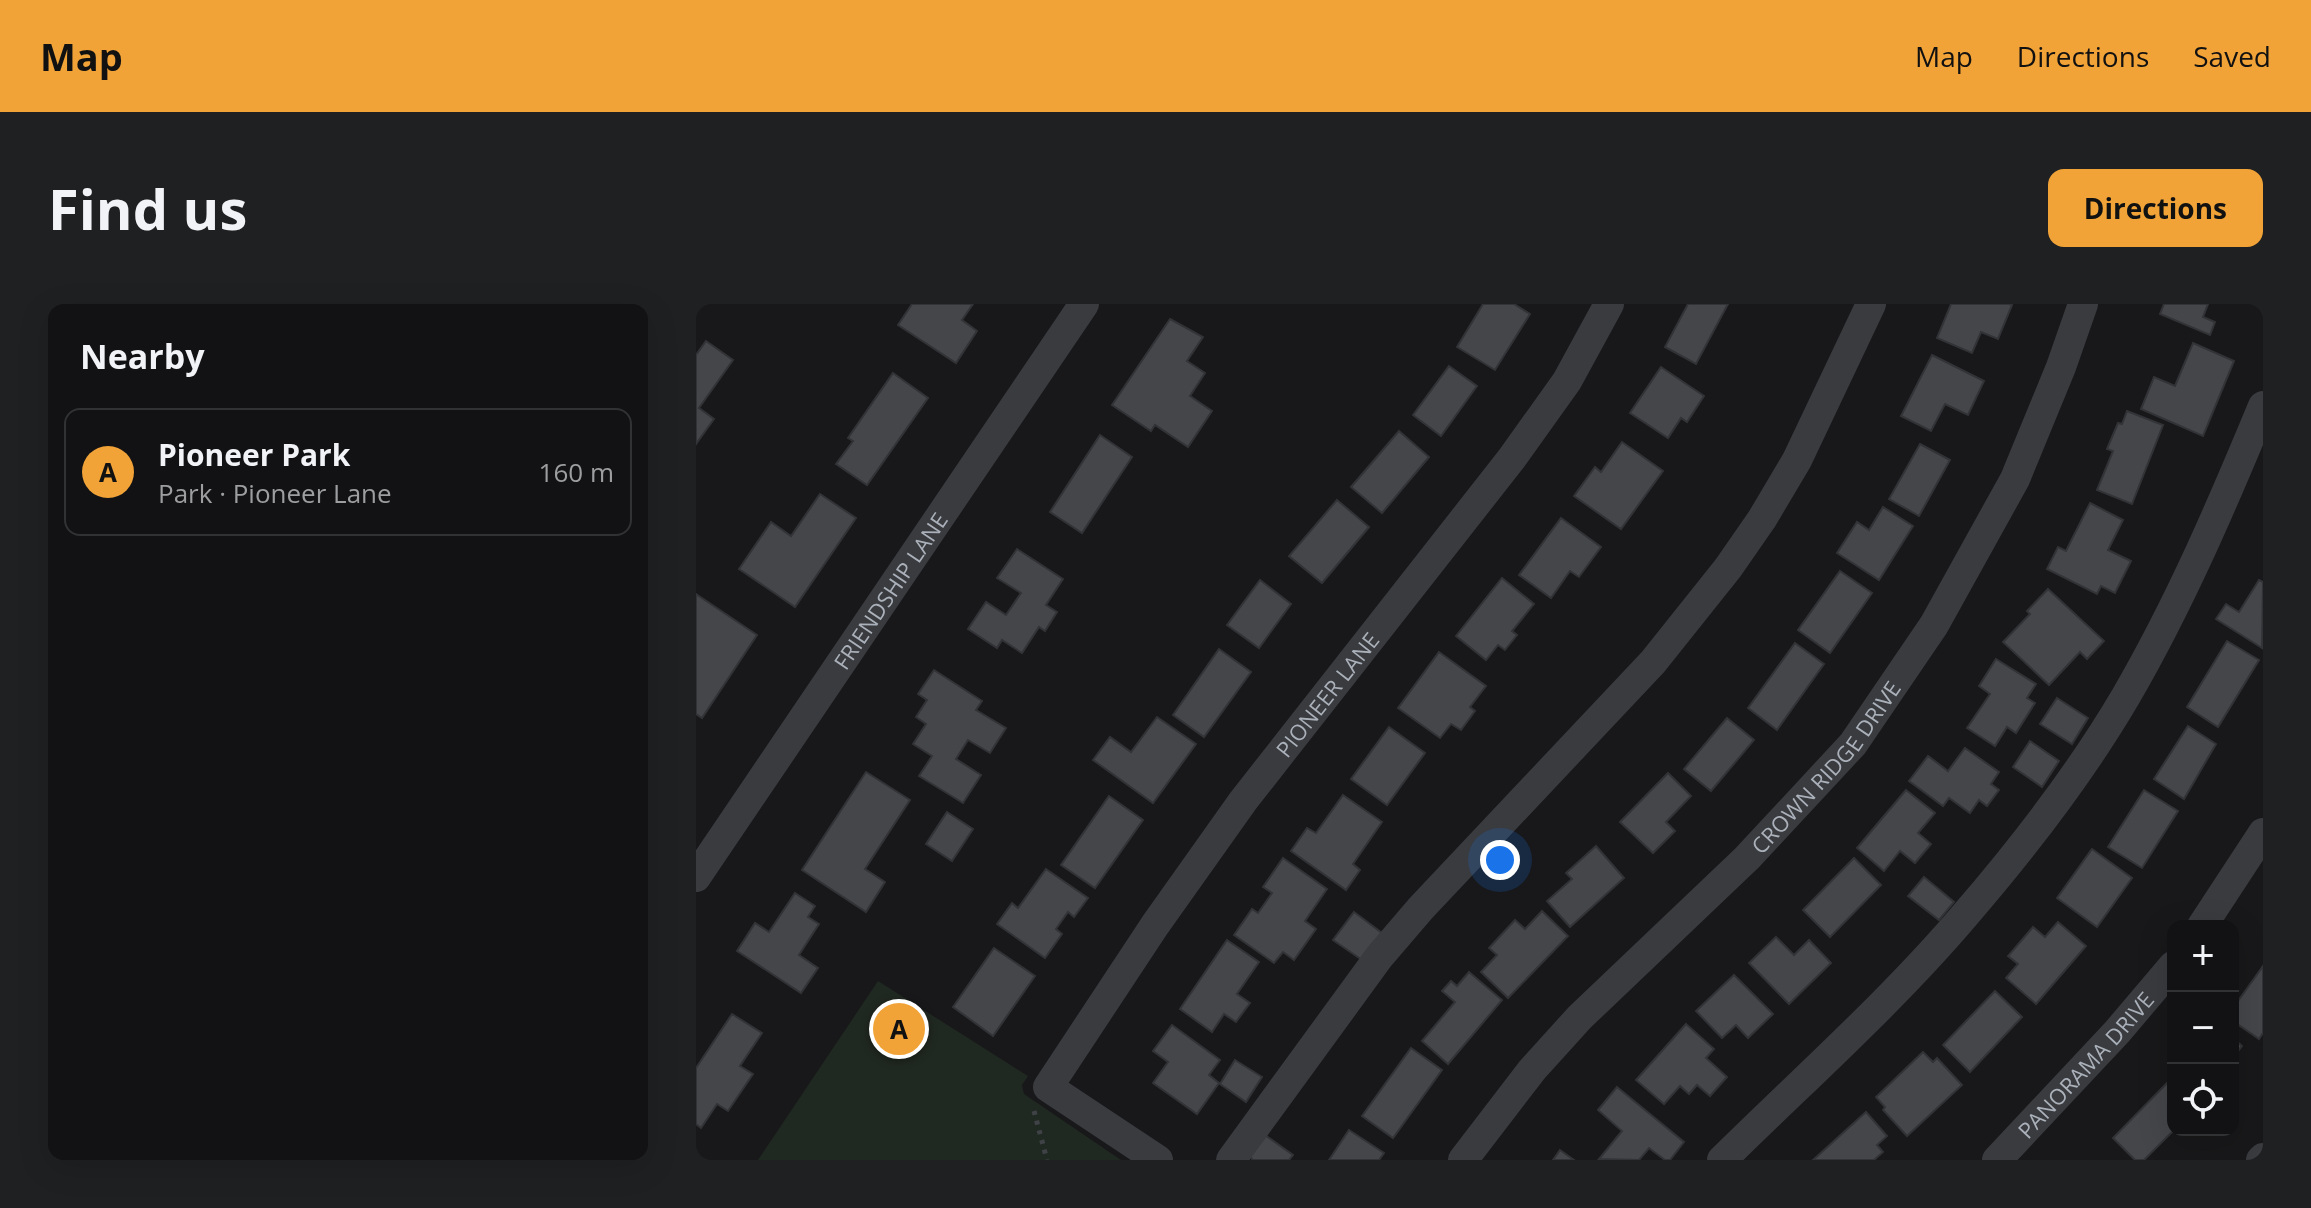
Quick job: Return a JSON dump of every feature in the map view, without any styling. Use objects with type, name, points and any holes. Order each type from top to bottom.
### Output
[{"type":"street","name":"FRIENDSHIP LANE","points":[[696,877],[1084,304]]},
{"type":"street","name":"PIONEER LANE","points":[[1040,1095],[1243,801],[1512,458],[1567,381],[1609,304]]},
{"type":"street","points":[[1231,1160],[1379,957],[1653,662],[1721,579],[1797,460],[1871,304]]},
{"type":"street","name":"CROWN RIDGE DRIVE","points":[[1463,1160],[1532,1070],[1580,1017],[1747,858],[1860,734],[1934,625],[2015,479],[2083,304]]},
{"type":"street","points":[[1722,1160],[1888,998],[1964,917],[2044,817],[2125,698],[2171,613],[2216,521],[2263,406]]},
{"type":"street","points":[[2206,920],[2263,833]]},
{"type":"street","name":"PANORAMA DRIVE","points":[[1997,1160],[2117,1032],[2167,973]]},
{"type":"street","points":[[1040,1095],[1158,1160]]},
{"type":"path","points":[[1040,1095],[1047,1160]]},
{"type":"shaded area","points":[[878,981],[1028,1076],[1022,1085],[1024,1094],[1121,1160],[758,1160]]},
{"type":"building","points":[[912,304],[973,304],[962,320],[977,331],[956,363],[898,325]]},
{"type":"building","points":[[1483,304],[1514,304],[1530,314],[1495,370],[1457,347]]},
{"type":"building","points":[[1688,304],[1728,304],[1696,364],[1665,347]]},
{"type":"building","points":[[1951,304],[2012,305],[1998,339],[1981,332],[1972,353],[1937,338]]},
{"type":"building","points":[[2164,304],[2208,304],[2203,317],[2215,322],[2210,335],[2160,314]]},
{"type":"building","points":[[1170,319],[1203,337],[1187,361],[1205,373],[1190,396],[1212,411],[1188,447],[1155,425],[1151,431],[1112,405]]},
{"type":"building","points":[[706,341],[733,360],[699,408],[714,419],[696,444],[696,355]]},
{"type":"building","points":[[2193,343],[2234,361],[2203,436],[2141,409],[2154,377],[2175,386]]},
{"type":"building","points":[[1932,355],[1984,381],[1968,415],[1945,404],[1931,431],[1901,416]]},
{"type":"building","points":[[1449,366],[1477,386],[1441,436],[1413,415]]},
{"type":"building","points":[[1661,367],[1704,396],[1687,422],[1681,418],[1668,438],[1630,413]]},
{"type":"building","points":[[893,373],[928,398],[867,485],[836,464],[853,441],[848,438]]},
{"type":"building","points":[[2127,411],[2163,425],[2132,504],[2097,490],[2113,451],[2107,449]]},
{"type":"building","points":[[1399,431],[1429,457],[1382,513],[1351,487]]},
{"type":"building","points":[[1100,435],[1132,457],[1082,533],[1050,512]]},
{"type":"building","points":[[1622,442],[1663,471],[1621,529],[1574,496],[1595,467],[1601,472]]},
{"type":"building","points":[[1920,444],[1950,460],[1919,516],[1889,499]]},
{"type":"building","points":[[820,494],[856,518],[795,607],[739,569],[771,522],[791,536]]},
{"type":"building","points":[[1337,500],[1369,527],[1322,583],[1289,556]]},
{"type":"building","points":[[2090,503],[2123,520],[2108,550],[2131,561],[2115,593],[2101,586],[2097,594],[2047,569],[2058,547],[2066,551]]},
{"type":"building","points":[[1883,507],[1913,526],[1879,580],[1837,553],[1857,522],[1869,530]]},
{"type":"building","points":[[1561,518],[1601,547],[1579,577],[1570,571],[1551,598],[1519,575]]},
{"type":"building","points":[[1017,549],[1063,579],[1046,605],[1057,612],[1045,631],[1039,627],[1022,653],[1002,640],[997,648],[968,629],[986,602],[1006,615],[1021,593],[997,578]]},
{"type":"building","points":[[1840,571],[1872,593],[1830,653],[1798,630]]},
{"type":"building","points":[[1502,578],[1534,604],[1512,631],[1517,635],[1505,650],[1498,645],[1486,660],[1456,636]]},
{"type":"building","points":[[1260,580],[1291,604],[1259,648],[1227,625]]},
{"type":"building","points":[[2259,580],[2263,582],[2262,648],[2216,619],[2226,604],[2239,612]]},
{"type":"building","points":[[2048,589],[2104,641],[2087,659],[2080,652],[2049,685],[2003,642],[2030,614],[2027,611]]},
{"type":"building","points":[[696,594],[757,635],[702,718],[696,714]]},
{"type":"building","points":[[2227,641],[2259,660],[2218,727],[2187,707]]},
{"type":"building","points":[[1795,643],[1824,664],[1777,730],[1748,708]]},
{"type":"building","points":[[1219,649],[1251,672],[1204,737],[1173,715]]},
{"type":"building","points":[[1439,652],[1486,686],[1470,707],[1475,711],[1461,730],[1451,724],[1440,738],[1398,708]]},
{"type":"building","points":[[1996,659],[2036,684],[2027,698],[2035,703],[2016,733],[2007,727],[1995,746],[1967,728],[1990,694],[1979,686]]},
{"type":"building","points":[[934,670],[982,701],[976,710],[1006,728],[990,753],[968,740],[956,759],[981,775],[963,803],[919,776],[932,756],[913,744],[926,724],[916,717],[927,700],[918,694]]},
{"type":"building","points":[[2057,698],[2088,718],[2072,744],[2040,724]]},
{"type":"building","points":[[1157,717],[1196,744],[1153,803],[1093,760],[1110,737],[1131,752]]},
{"type":"building","points":[[1727,718],[1754,740],[1711,791],[1684,769]]},
{"type":"building","points":[[2188,726],[2216,744],[2184,799],[2154,779]]},
{"type":"building","points":[[1389,727],[1425,753],[1387,805],[1351,779]]},
{"type":"building","points":[[2030,741],[2059,761],[2042,787],[2013,767]]},
{"type":"building","points":[[1965,748],[1999,772],[1991,784],[1999,790],[1987,806],[1979,800],[1970,813],[1949,798],[1943,806],[1909,781],[1928,756],[1948,771]]},
{"type":"building","points":[[866,772],[910,800],[865,869],[885,882],[866,912],[802,870]]},
{"type":"building","points":[[1668,773],[1691,796],[1666,822],[1675,831],[1653,853],[1620,822]]},
{"type":"building","points":[[1906,790],[1935,813],[1918,833],[1931,844],[1915,863],[1900,851],[1884,871],[1857,848]]},
{"type":"building","points":[[2144,790],[2178,811],[2142,868],[2108,847]]},
{"type":"building","points":[[1343,795],[1382,822],[1353,864],[1360,870],[1346,890],[1291,851],[1307,828],[1316,833]]},
{"type":"building","points":[[1109,796],[1143,820],[1095,888],[1061,865]]},
{"type":"building","points":[[947,812],[973,829],[952,861],[926,844]]},
{"type":"building","points":[[1596,846],[1624,878],[1570,927],[1547,901],[1572,879],[1566,873]]},
{"type":"building","points":[[2092,849],[2132,878],[2097,927],[2057,898]]},
{"type":"building","points":[[1283,858],[1327,889],[1305,921],[1316,929],[1294,960],[1283,952],[1274,963],[1234,935],[1252,909],[1258,913],[1272,893],[1263,887]]},
{"type":"building","points":[[1854,858],[1881,885],[1830,937],[1803,910]]},
{"type":"building","points":[[1046,869],[1088,898],[1074,917],[1068,912],[1056,929],[1062,934],[1045,958],[997,924],[1012,903],[1018,908]]},
{"type":"building","points":[[1924,877],[1954,902],[1939,920],[1908,896]]},
{"type":"building","points":[[795,893],[815,906],[808,917],[819,924],[799,955],[818,968],[801,993],[737,951],[755,923],[769,932]]},
{"type":"building","points":[[1542,911],[1568,936],[1508,998],[1481,972],[1497,955],[1489,948],[1515,920],[1525,929]]},
{"type":"building","points":[[1354,912],[1382,933],[1362,960],[1333,940]]},
{"type":"building","points":[[2058,922],[2086,946],[2036,1004],[2006,978],[2018,964],[2008,956],[2033,927],[2045,937]]},
{"type":"building","points":[[1776,937],[1794,955],[1809,940],[1831,963],[1789,1004],[1749,963]]},
{"type":"building","points":[[1227,940],[1259,962],[1237,994],[1250,1003],[1236,1022],[1224,1014],[1212,1032],[1180,1009]]},
{"type":"building","points":[[994,948],[1035,976],[993,1036],[953,1007]]},
{"type":"building","points":[[2263,966],[2263,1033],[2259,1039],[2239,1025],[2239,1000]]},
{"type":"building","points":[[1469,972],[1502,1000],[1448,1064],[1422,1041],[1455,1002],[1442,991],[1451,981],[1457,986]]},
{"type":"building","points":[[1734,975],[1773,1014],[1748,1038],[1736,1025],[1722,1038],[1696,1011]]},
{"type":"building","points":[[1995,991],[2022,1017],[1970,1072],[1943,1045]]},
{"type":"building","points":[[732,1014],[762,1033],[740,1066],[753,1074],[728,1111],[717,1104],[701,1128],[696,1124],[696,1068]]},
{"type":"building","points":[[1686,1024],[1714,1049],[1706,1058],[1727,1077],[1710,1096],[1697,1085],[1689,1094],[1680,1086],[1664,1104],[1636,1080]]},
{"type":"building","points":[[1172,1025],[1220,1060],[1209,1075],[1219,1083],[1197,1114],[1153,1083],[1168,1062],[1153,1051]]},
{"type":"building","points":[[1411,1048],[1442,1070],[1393,1138],[1362,1116]]},
{"type":"building","points":[[1923,1052],[1933,1062],[1937,1058],[1962,1085],[1907,1136],[1883,1110],[1885,1107],[1876,1097]]},
{"type":"building","points":[[1235,1060],[1262,1077],[1246,1102],[1220,1084]]},
{"type":"building","points":[[2167,1083],[2168,1136],[2144,1160],[2135,1160],[2113,1138]]},
{"type":"building","points":[[1617,1087],[1684,1142],[1670,1160],[1665,1160],[1649,1148],[1639,1160],[1599,1159],[1622,1131],[1598,1110]]},
{"type":"building","points":[[1866,1112],[1887,1136],[1877,1145],[1883,1152],[1874,1160],[1813,1160]]},
{"type":"building","points":[[1349,1130],[1384,1153],[1379,1160],[1329,1160]]},
{"type":"building","points":[[1265,1135],[1293,1155],[1289,1160],[1253,1160],[1250,1157]]},
{"type":"building","points":[[1560,1150],[1574,1160],[1553,1160]]},
{"type":"place","name":"Pioneer Park","points":[[899,1029]]}]
